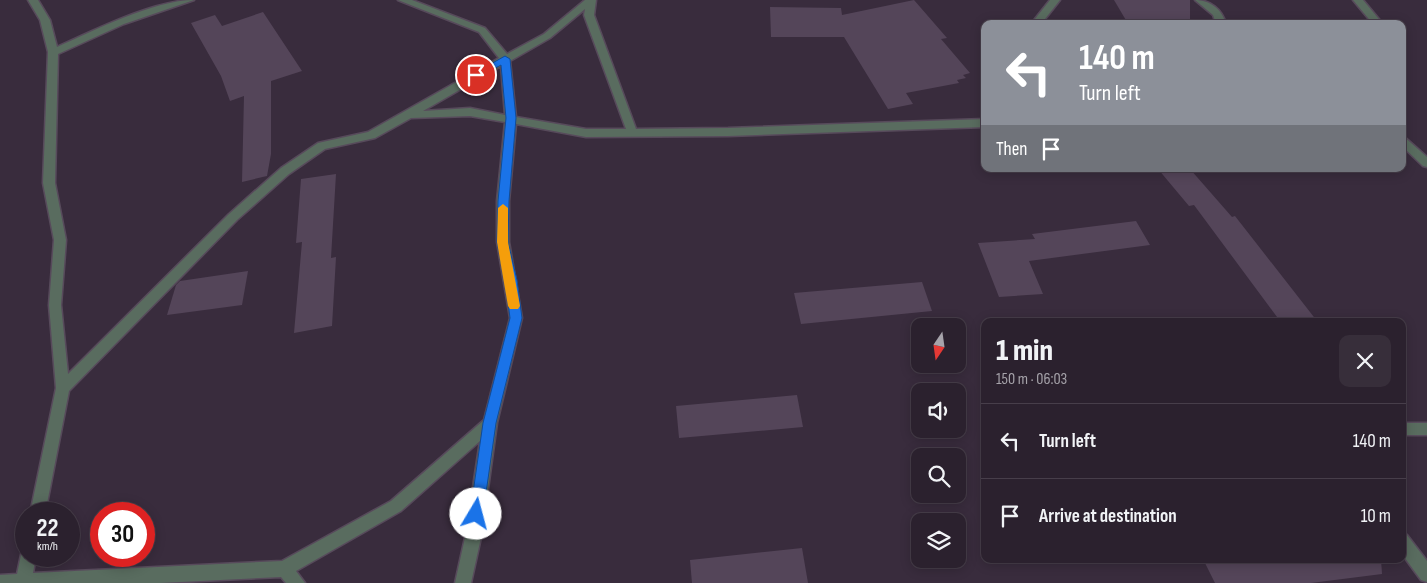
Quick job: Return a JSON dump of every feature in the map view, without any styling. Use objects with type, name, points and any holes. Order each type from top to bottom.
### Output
[{"type":"street","points":[[32,0],[45,20],[53,52],[50,183],[60,240],[55,305],[63,388],[39,502]]},
{"type":"street","points":[[53,52],[121,22],[189,0]]},
{"type":"street","points":[[403,0],[460,20],[482,30],[505,59],[511,118],[503,201],[503,242],[516,318],[490,423],[474,533],[463,583]]},
{"type":"street","points":[[63,388],[232,217],[285,170],[322,146],[371,135],[409,115],[547,36],[591,0]]},
{"type":"street","points":[[591,0],[589,15],[632,132]]},
{"type":"street","points":[[1039,20],[1055,0]]},
{"type":"street","points":[[1200,0],[1209,6],[1220,20]]},
{"type":"street","points":[[1358,0],[1375,20]]},
{"type":"street","points":[[409,115],[470,112],[586,133],[728,132],[981,123]]},
{"type":"street","points":[[1406,143],[1427,163]]},
{"type":"street","points":[[0,582],[284,569],[396,506],[490,423]]},
{"type":"street","points":[[1406,429],[1427,429]]},
{"type":"street","points":[[1406,545],[1427,574]]},
{"type":"street","points":[[23,582],[26,567]]},
{"type":"street","points":[[284,569],[298,583]]},
{"type":"building","points":[[914,0],[947,38],[941,39],[970,73],[963,75],[966,78],[957,80],[959,83],[906,93],[913,104],[888,109],[844,37],[771,37],[770,7],[841,8],[842,15]]},
{"type":"building","points":[[1114,0],[1190,0],[1190,20],[1126,20]]},
{"type":"building","points":[[263,12],[302,71],[271,81],[271,154],[267,176],[242,182],[244,96],[230,101],[221,76],[191,23],[215,15],[222,26]]},
{"type":"building","points":[[1161,172],[1193,172],[1232,217],[1235,216],[1315,318],[1278,318],[1194,205],[1189,206]]},
{"type":"building","points":[[336,174],[331,258],[336,257],[332,326],[294,333],[302,242],[296,243],[301,179]]},
{"type":"building","points":[[1136,221],[1150,245],[1029,261],[1043,294],[999,297],[978,243],[1035,239],[1032,234]]},
{"type":"building","points":[[248,271],[242,305],[167,315],[176,285],[180,281]]},
{"type":"building","points":[[922,282],[932,311],[801,324],[794,293]]},
{"type":"building","points":[[797,395],[803,427],[679,438],[676,406]]},
{"type":"building","points":[[802,548],[808,583],[692,583],[690,560]]},
{"type":"building","points":[[1205,563],[1381,563],[1382,574],[1311,583],[1215,583]]},
{"type":"slow traffic","points":[[503,208],[503,242],[514,306]]},
{"type":"route","points":[[476,75],[505,59],[511,118],[503,201],[503,242],[516,318],[490,423],[476,514]]}]
